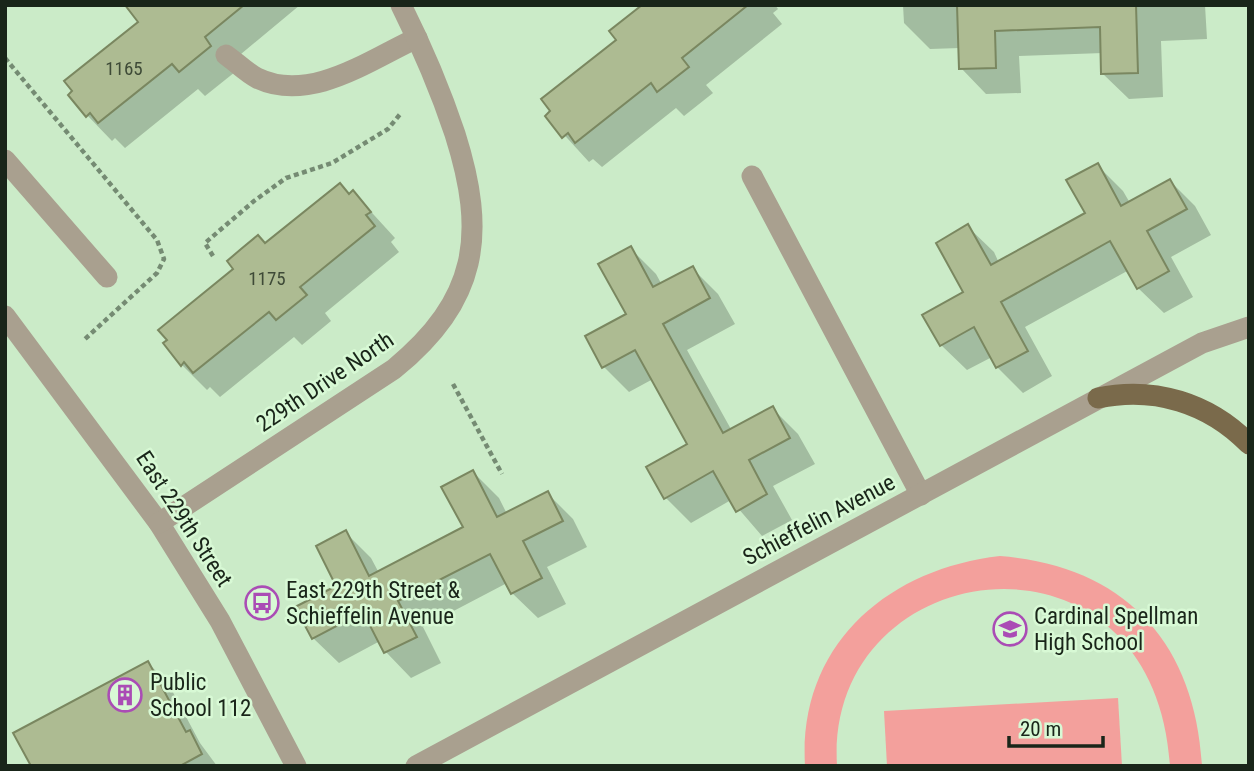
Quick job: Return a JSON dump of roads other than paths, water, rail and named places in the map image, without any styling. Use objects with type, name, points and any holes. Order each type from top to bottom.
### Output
[{"type":"main road","points":[[1098,398],[1121,393],[1164,397],[1189,404],[1221,418],[1249,444]]},
{"type":"street","name":"229th Drive North","points":[[159,523],[394,369],[424,344],[448,313],[465,276],[472,242],[473,207],[466,172],[439,86],[401,5]]},
{"type":"street","points":[[226,55],[258,79],[290,85],[319,84],[417,38]]},
{"type":"street","points":[[5,160],[107,277]]},
{"type":"street","points":[[751,176],[921,495]]},
{"type":"street","name":"East 229th Street","points":[[5,316],[159,523],[220,621],[296,766]]},
{"type":"street","name":"Schieffelin Avenue","points":[[416,766],[1202,343],[1249,327]]},
{"type":"place","name":"East 229th Street & Schieffelin Avenue","points":[[262,603]]},
{"type":"place","name":"Cardinal Spellman High School","points":[[1010,629]]},
{"type":"place","name":"Public School 112","points":[[125,695]]}]
